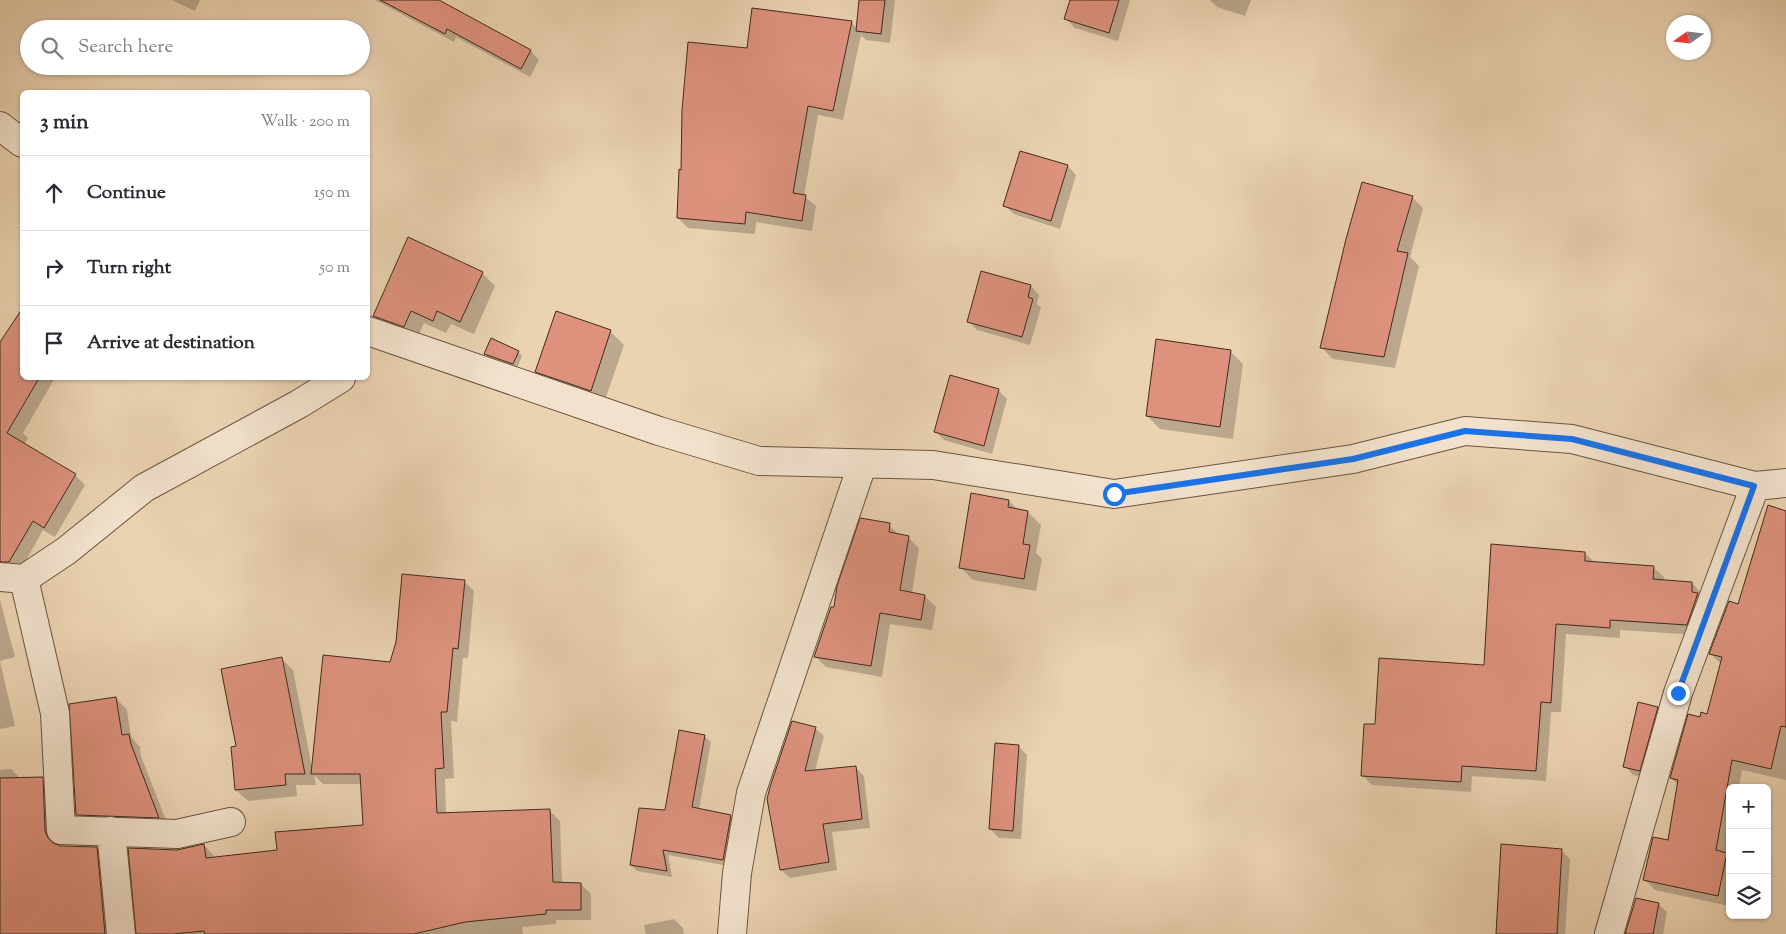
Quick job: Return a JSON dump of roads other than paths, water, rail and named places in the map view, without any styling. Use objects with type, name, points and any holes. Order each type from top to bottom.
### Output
[{"type":"street","points":[[0,126],[20,141]]},
{"type":"street","points":[[370,335],[759,461],[862,465],[933,465],[1114,494],[1353,459],[1465,431],[1572,439],[1754,486],[1786,483]]},
{"type":"street","points":[[231,822],[176,834],[60,830],[55,713],[12,578],[66,550],[144,488],[299,404],[339,380]]},
{"type":"street","points":[[732,934],[737,874],[751,793],[862,465]]},
{"type":"street","points":[[1609,934],[1678,693],[1754,486]]},
{"type":"street","points":[[111,831],[121,934]]}]
